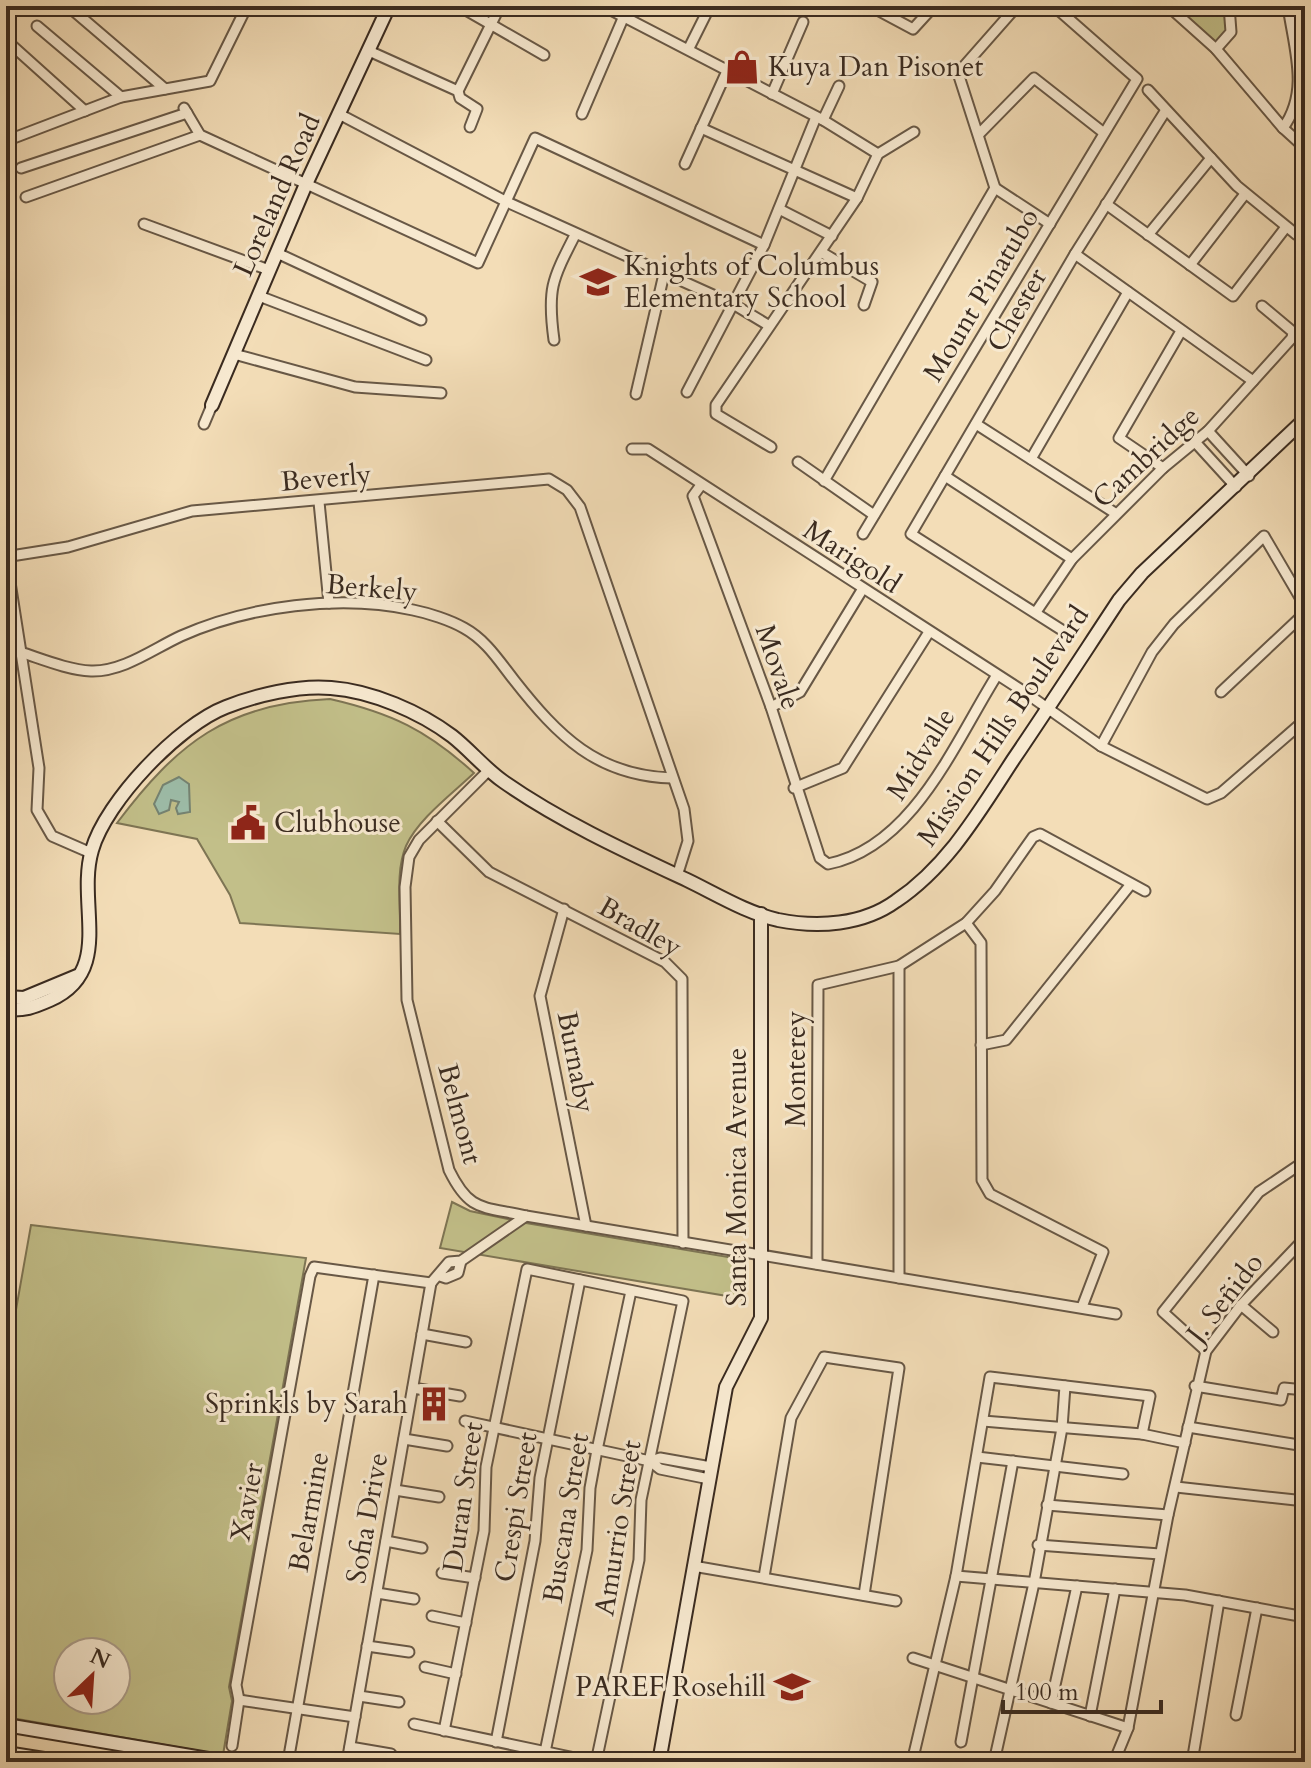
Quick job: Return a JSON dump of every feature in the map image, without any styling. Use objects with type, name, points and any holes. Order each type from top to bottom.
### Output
[{"type":"street","points":[[68,6],[165,89]]},
{"type":"street","points":[[11,139],[121,97],[210,81],[247,6]]},
{"type":"street","name":"Loreland Road","points":[[212,405],[306,184],[389,6]]},
{"type":"street","points":[[459,6],[544,55]]},
{"type":"street","points":[[470,127],[477,109],[460,98],[458,91],[500,6]]},
{"type":"street","points":[[603,6],[820,118],[878,154]]},
{"type":"street","points":[[689,48],[710,6]]},
{"type":"street","points":[[870,6],[913,29],[934,6]]},
{"type":"street","points":[[1017,6],[958,73],[980,133],[995,188],[1050,224]]},
{"type":"street","points":[[1168,6],[1216,49],[1283,128],[1305,148]]},
{"type":"street","points":[[1216,49],[1231,32],[1229,6]]},
{"type":"street","points":[[1283,128],[1296,110],[1300,90],[1288,6]]},
{"type":"street","name":"Mount Pinatubo","points":[[863,534],[1137,79],[1057,7]]},
{"type":"street","points":[[582,114],[624,16]]},
{"type":"street","points":[[772,94],[803,22]]},
{"type":"street","points":[[37,26],[121,97]]},
{"type":"street","points":[[6,40],[85,111]]},
{"type":"street","points":[[369,51],[458,91]]},
{"type":"street","points":[[685,164],[727,71]]},
{"type":"street","points":[[980,133],[1034,78],[1104,133]]},
{"type":"street","points":[[687,392],[764,245],[820,118],[839,86]]},
{"type":"street","points":[[1148,90],[1245,194],[1297,235]]},
{"type":"street","points":[[21,168],[186,110],[200,135],[478,263],[535,138],[764,245]]},
{"type":"street","name":"Chester","points":[[1036,612],[911,534],[1075,254],[1166,110]]},
{"type":"street","points":[[339,114],[507,202],[733,304],[768,325]]},
{"type":"street","points":[[701,128],[857,198]]},
{"type":"street","points":[[771,447],[714,412],[768,325],[857,198],[878,154],[914,132]]},
{"type":"street","points":[[26,197],[200,135]]},
{"type":"street","points":[[1148,235],[1211,158]]},
{"type":"street","points":[[824,481],[995,188]]},
{"type":"street","points":[[1190,265],[1245,194]]},
{"type":"street","points":[[1106,204],[1233,296],[1286,227]]},
{"type":"street","points":[[779,209],[832,236]]},
{"type":"street","points":[[144,224],[269,270]]},
{"type":"street","points":[[554,340],[550,287],[575,235]]},
{"type":"street","points":[[821,252],[872,282],[864,305]]},
{"type":"street","points":[[277,253],[421,320]]},
{"type":"street","points":[[1075,254],[1253,381]]},
{"type":"street","points":[[636,394],[664,274]]},
{"type":"street","points":[[1031,459],[1128,292]]},
{"type":"street","points":[[259,296],[426,360]]},
{"type":"street","name":"Cambridge","points":[[1036,612],[1072,559],[1115,513],[1208,431],[1292,338],[1293,332],[1262,306]]},
{"type":"street","points":[[1163,468],[1119,438],[1181,331]]},
{"type":"street","points":[[234,354],[355,387],[441,393]]},
{"type":"street","points":[[204,424],[212,405]]},
{"type":"street","name":"Mission Hills Boulevard","points":[[91,853],[114,807],[172,744],[222,708],[276,693],[331,688],[394,705],[452,736],[489,770],[538,803],[677,876],[761,914],[797,922],[831,924],[870,917],[897,901],[948,856],[1119,600],[1142,573],[1249,476],[1305,419]]},
{"type":"street","points":[[976,424],[1115,513]]},
{"type":"street","points":[[1208,431],[1249,476]]},
{"type":"street","points":[[1195,442],[1236,487]]},
{"type":"street","name":"Marigold","points":[[632,449],[648,449],[1101,746],[1207,799],[1221,793],[1305,720]]},
{"type":"street","points":[[798,462],[874,515]]},
{"type":"street","points":[[945,476],[1072,559]]},
{"type":"street","name":"Beverly","points":[[91,853],[52,836],[37,810],[39,768],[7,563],[11,556],[68,547],[184,512],[549,479],[567,490],[580,507],[684,809],[688,841],[677,876]]},
{"type":"street","name":"Movale","points":[[701,485],[693,496],[771,707],[794,788],[820,858],[828,864]]},
{"type":"street","points":[[319,502],[329,603]]},
{"type":"street","points":[[1101,746],[1152,652],[1174,624],[1264,536],[1305,606]]},
{"type":"street","points":[[771,707],[800,692],[862,590]]},
{"type":"street","name":"Berkely","points":[[20,652],[91,671],[128,663],[182,636],[271,609],[329,603],[412,610],[463,627],[488,646],[546,719],[597,761],[624,773],[672,778]]},
{"type":"street","points":[[1036,612],[1065,632]]},
{"type":"street","points":[[1221,692],[1305,613]]},
{"type":"street","points":[[794,788],[843,768],[929,632]]},
{"type":"street","name":"Midvalle","points":[[828,864],[859,856],[913,812],[997,675]]},
{"type":"street","name":"Belmont","points":[[489,770],[437,821],[409,857],[405,887],[407,1000],[449,1170],[462,1196],[472,1204],[526,1216],[1116,1314]]},
{"type":"street","name":"Bradley","points":[[437,821],[489,872],[665,962],[682,979],[683,1243]]},
{"type":"street","name":"Monterey","points":[[817,1264],[818,985],[899,966],[966,923],[995,891],[1033,837],[1040,834],[1145,891]]},
{"type":"street","points":[[6,1009],[26,1011],[68,992],[83,970],[91,949],[87,890],[91,853]]},
{"type":"street","points":[[981,1045],[1006,1040],[1131,884]]},
{"type":"street","name":"Burnaby","points":[[564,909],[540,996],[586,1226]]},
{"type":"street","name":"Santa Monica Avenue","points":[[659,1762],[726,1387],[761,1318],[761,914]]},
{"type":"street","points":[[966,923],[981,943],[982,1180],[990,1194],[1103,1252],[1082,1307]]},
{"type":"street","points":[[899,966],[899,1278]]},
{"type":"street","points":[[6,997],[24,998],[77,976]]},
{"type":"street","points":[[1206,1351],[1163,1312],[1259,1192],[1305,1161]]},
{"type":"street","points":[[374,1275],[436,1279],[449,1262],[461,1261],[526,1216]]},
{"type":"street","name":"J. Señido","points":[[1114,1762],[1128,1728],[1168,1515],[1195,1386],[1206,1351],[1241,1305],[1305,1238]]},
{"type":"street","name":"Xavier","points":[[232,1746],[239,1700],[236,1685],[314,1267],[374,1275]]},
{"type":"street","name":"Duran Street","points":[[444,1731],[484,1531],[486,1467],[527,1269],[580,1280]]},
{"type":"street","name":"Belarmine","points":[[289,1756],[374,1275]]},
{"type":"street","name":"Sofia Drive","points":[[347,1762],[422,1334],[436,1279]]},
{"type":"street","points":[[580,1280],[631,1291]]},
{"type":"street","name":"Crespi Street","points":[[496,1742],[535,1541],[540,1478],[580,1280]]},
{"type":"street","name":"Amurrio Street","points":[[595,1762],[639,1560],[641,1500],[683,1301],[631,1291]]},
{"type":"street","name":"Buscana Street","points":[[545,1752],[587,1550],[590,1488],[597,1450],[631,1291]]},
{"type":"street","points":[[1241,1305],[1273,1332]]},
{"type":"street","points":[[422,1334],[466,1342]]},
{"type":"street","points":[[764,1577],[791,1418],[824,1357],[899,1368],[864,1595]]},
{"type":"street","points":[[912,1762],[956,1576],[990,1377],[1150,1396],[1142,1434]]},
{"type":"street","points":[[994,1762],[1034,1583],[1052,1466],[1062,1428],[1065,1386]]},
{"type":"street","points":[[1195,1386],[1281,1400],[1284,1388],[1305,1390]]},
{"type":"street","points":[[413,1388],[460,1396]]},
{"type":"street","points":[[465,1421],[650,1461],[660,1458],[710,1473]]},
{"type":"street","points":[[983,1421],[1142,1434],[1185,1443]]},
{"type":"street","points":[[1188,1427],[1305,1446]]},
{"type":"street","points":[[404,1439],[447,1446]]},
{"type":"street","points":[[977,1457],[1123,1474]]},
{"type":"street","points":[[961,1742],[1013,1461]]},
{"type":"street","points":[[1176,1487],[1305,1501]]},
{"type":"street","points":[[395,1490],[439,1497]]},
{"type":"street","points":[[1047,1505],[1168,1515]]},
{"type":"street","points":[[386,1541],[422,1548]]},
{"type":"street","points":[[1038,1545],[1160,1554]]},
{"type":"street","points":[[693,1566],[896,1601]]},
{"type":"street","points":[[442,1573],[475,1578]]},
{"type":"street","points":[[956,1576],[1153,1592],[1305,1617]]},
{"type":"street","points":[[1051,1703],[1077,1586]]},
{"type":"street","points":[[1090,1716],[1115,1589]]},
{"type":"street","points":[[377,1593],[414,1599]]},
{"type":"street","points":[[1192,1762],[1219,1601]]},
{"type":"street","points":[[1236,1715],[1257,1608]]},
{"type":"street","points":[[432,1616],[466,1623]]},
{"type":"street","points":[[367,1646],[409,1652]]},
{"type":"street","points":[[913,1658],[1128,1728]]},
{"type":"street","points":[[425,1667],[456,1674]]},
{"type":"street","points":[[359,1696],[399,1702]]},
{"type":"street","points":[[239,1700],[355,1717]]},
{"type":"street","points":[[414,1724],[595,1762]]},
{"type":"street","points":[[6,1725],[226,1762]]},
{"type":"street","points":[[1298,1762],[1305,1731]]},
{"type":"street","points":[[350,1747],[391,1754]]},
{"type":"street","points":[[6,1753],[63,1762]]},
{"type":"shaded area","points":[[1173,6],[1225,6],[1227,30],[1218,42],[1213,41]]},
{"type":"shaded area","points":[[330,699],[372,710],[407,725],[440,745],[474,773],[427,817],[406,846],[400,878],[400,934],[240,923],[230,895],[197,839],[117,823],[161,770],[208,732],[262,709]]},
{"type":"shaded area","points":[[179,777],[189,784],[190,812],[178,814],[176,808],[179,802],[171,800],[169,810],[159,814],[154,804],[163,785]]},
{"type":"shaded area","points":[[452,1202],[470,1211],[526,1223],[746,1260],[745,1299],[440,1248]]},
{"type":"shaded area","points":[[31,1225],[306,1258],[229,1687],[232,1701],[223,1755],[6,1717],[6,1366]]},
{"type":"place","name":"Kuya Dan Pisonet","points":[[742,67]]},
{"type":"place","name":"Knights of Columbus Elementary School","points":[[598,282]]},
{"type":"place","name":"Clubhouse","points":[[248,823]]},
{"type":"place","name":"Sprinkls by Sarah","points":[[434,1404]]},
{"type":"place","name":"PAREF Rosehill","points":[[792,1687]]}]
